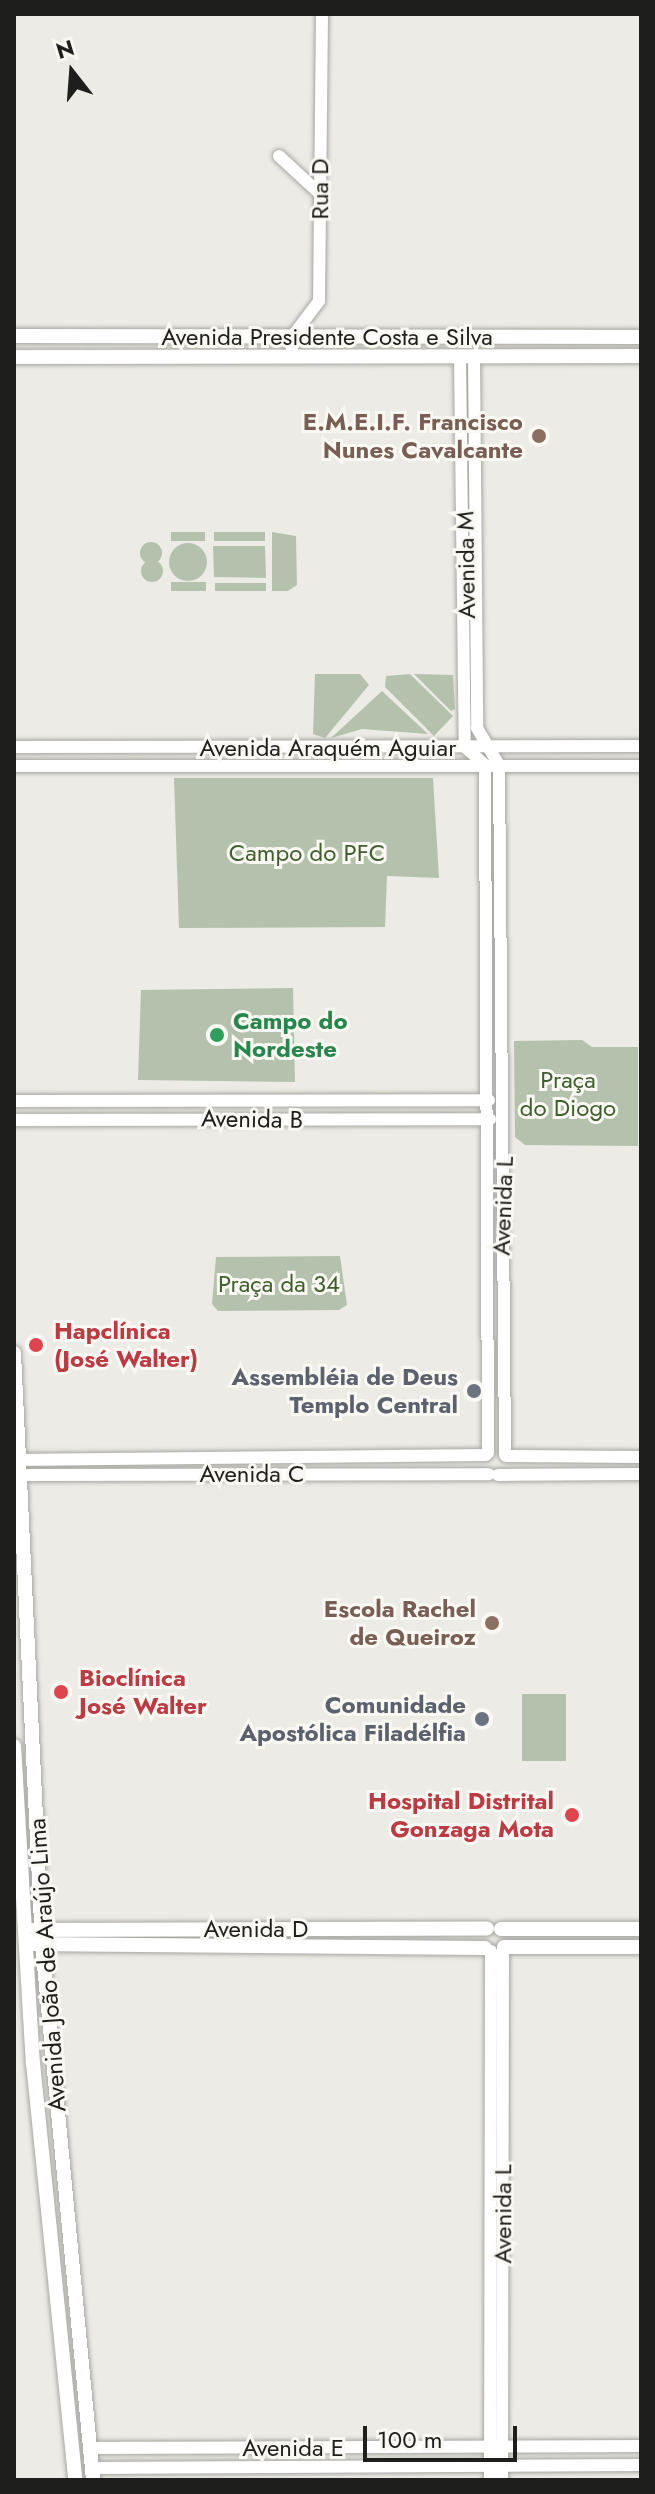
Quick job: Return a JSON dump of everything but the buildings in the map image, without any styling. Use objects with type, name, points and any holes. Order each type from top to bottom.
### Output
[{"type":"main road","name":"Avenida Presidente Costa e Silva","points":[[14,336],[641,337]]},
{"type":"main road","name":"Avenida Presidente Costa e Silva","points":[[14,357],[641,356]]},
{"type":"main road","name":"Avenida João de Araújo Lima","points":[[14,1353],[16,1467],[42,1936],[92,2474]]},
{"type":"main road","name":"Avenida João de Araújo Lima","points":[[14,1746],[21,1939],[75,2480]]},
{"type":"main road","points":[[494,1929],[496,1948]]},
{"type":"main road","points":[[494,1929],[496,1948]]},
{"type":"main road","name":"Avenida D","points":[[21,1939],[42,1936],[641,1929]]},
{"type":"main road","name":"Avenida D","points":[[42,1936],[496,1948],[641,1947]]},
{"type":"street","name":"Rua D","points":[[292,337],[319,301],[322,14]]},
{"type":"street","points":[[279,156],[320,196]]},
{"type":"street","points":[[292,337],[292,356]]},
{"type":"street","name":"Avenida M","points":[[467,356],[472,569],[481,746]]},
{"type":"street","name":"Avenida M","points":[[465,747],[472,569]]},
{"type":"street","points":[[481,746],[499,765]]},
{"type":"street","name":"Avenida Araquém Aguiar","points":[[14,747],[378,749],[641,746]]},
{"type":"street","points":[[465,747],[485,765]]},
{"type":"street","points":[[378,749],[378,766]]},
{"type":"street","name":"Avenida L","points":[[485,765],[490,1119],[487,1454],[494,1474]]},
{"type":"street","name":"Avenida L","points":[[499,765],[506,1456]]},
{"type":"street","name":"Avenida Araquém Aguiar","points":[[14,766],[641,766]]},
{"type":"street","name":"Avenida B","points":[[14,1101],[489,1100]]},
{"type":"street","name":"Avenida B","points":[[14,1120],[490,1119]]},
{"type":"street","name":"Avenida C","points":[[16,1467],[487,1454],[506,1456]]},
{"type":"street","points":[[494,1474],[506,1456],[641,1457]]},
{"type":"street","name":"Avenida C","points":[[16,1467],[641,1474]]},
{"type":"street","name":"Avenida L","points":[[496,1948],[496,2473]]},
{"type":"street","name":"Avenida E","points":[[90,2448],[641,2446]]},
{"type":"street","name":"Avenida E","points":[[92,2474],[496,2473],[641,2465]]},
{"type":"green space","points":[[171,532],[205,532],[205,541],[171,541]]},
{"type":"green space","points":[[214,532],[265,532],[265,541],[214,541]]},
{"type":"green space","points":[[272,532],[296,536],[297,585],[288,591],[272,591]]},
{"type":"green space","points":[[151,542],[162,553],[151,564],[140,553]]},
{"type":"green space","points":[[188,543],[201,549],[207,562],[201,575],[188,581],[175,575],[169,562],[175,549]]},
{"type":"green space","points":[[213,546],[265,546],[266,578],[214,577]]},
{"type":"green space","points":[[152,560],[163,571],[152,582],[141,571]]},
{"type":"green space","points":[[171,582],[206,582],[206,591],[171,591]]},
{"type":"green space","points":[[215,583],[266,583],[266,591],[215,591]]},
{"type":"green space","points":[[315,674],[360,674],[369,685],[325,738],[313,734]]},
{"type":"green space","points":[[410,674],[453,716],[434,736],[385,687],[386,676]]},
{"type":"green space","points":[[414,674],[453,675],[455,709],[451,711]]},
{"type":"green space","points":[[382,691],[428,734],[362,729],[331,738]]},
{"type":"green space","name":"Campo do PFC","points":[[174,778],[433,778],[439,878],[387,876],[385,927],[179,928]]},
{"type":"green space","name":"Campo do Nordeste","points":[[293,988],[295,1082],[138,1080],[141,990]]},
{"type":"green space","name":"Praça do Diogo","points":[[582,1040],[592,1047],[638,1047],[638,1146],[525,1145],[515,1137],[514,1041]]},
{"type":"green space","name":"Praça da 34","points":[[340,1256],[347,1305],[339,1310],[218,1311],[212,1304],[216,1257]]},
{"type":"green space","points":[[522,1694],[566,1694],[566,1761],[522,1761]]},
{"type":"place","name":"E.M.E.I.F. Francisco Nunes Cavalcante","points":[[539,436]]},
{"type":"place","name":"Campo do Nordeste","points":[[217,1035]]},
{"type":"place","name":"Hapclínica (José Walter)","points":[[36,1345]]},
{"type":"place","name":"Assembléia de Deus Templo Central","points":[[474,1391]]},
{"type":"place","name":"Escola Rachel de Queiroz","points":[[492,1623]]},
{"type":"place","name":"Bioclínica José Walter","points":[[61,1692]]},
{"type":"place","name":"Comunidade Apostólica Filadélfia","points":[[482,1719]]},
{"type":"place","name":"Hospital Distrital Gonzaga Mota","points":[[572,1815]]}]
